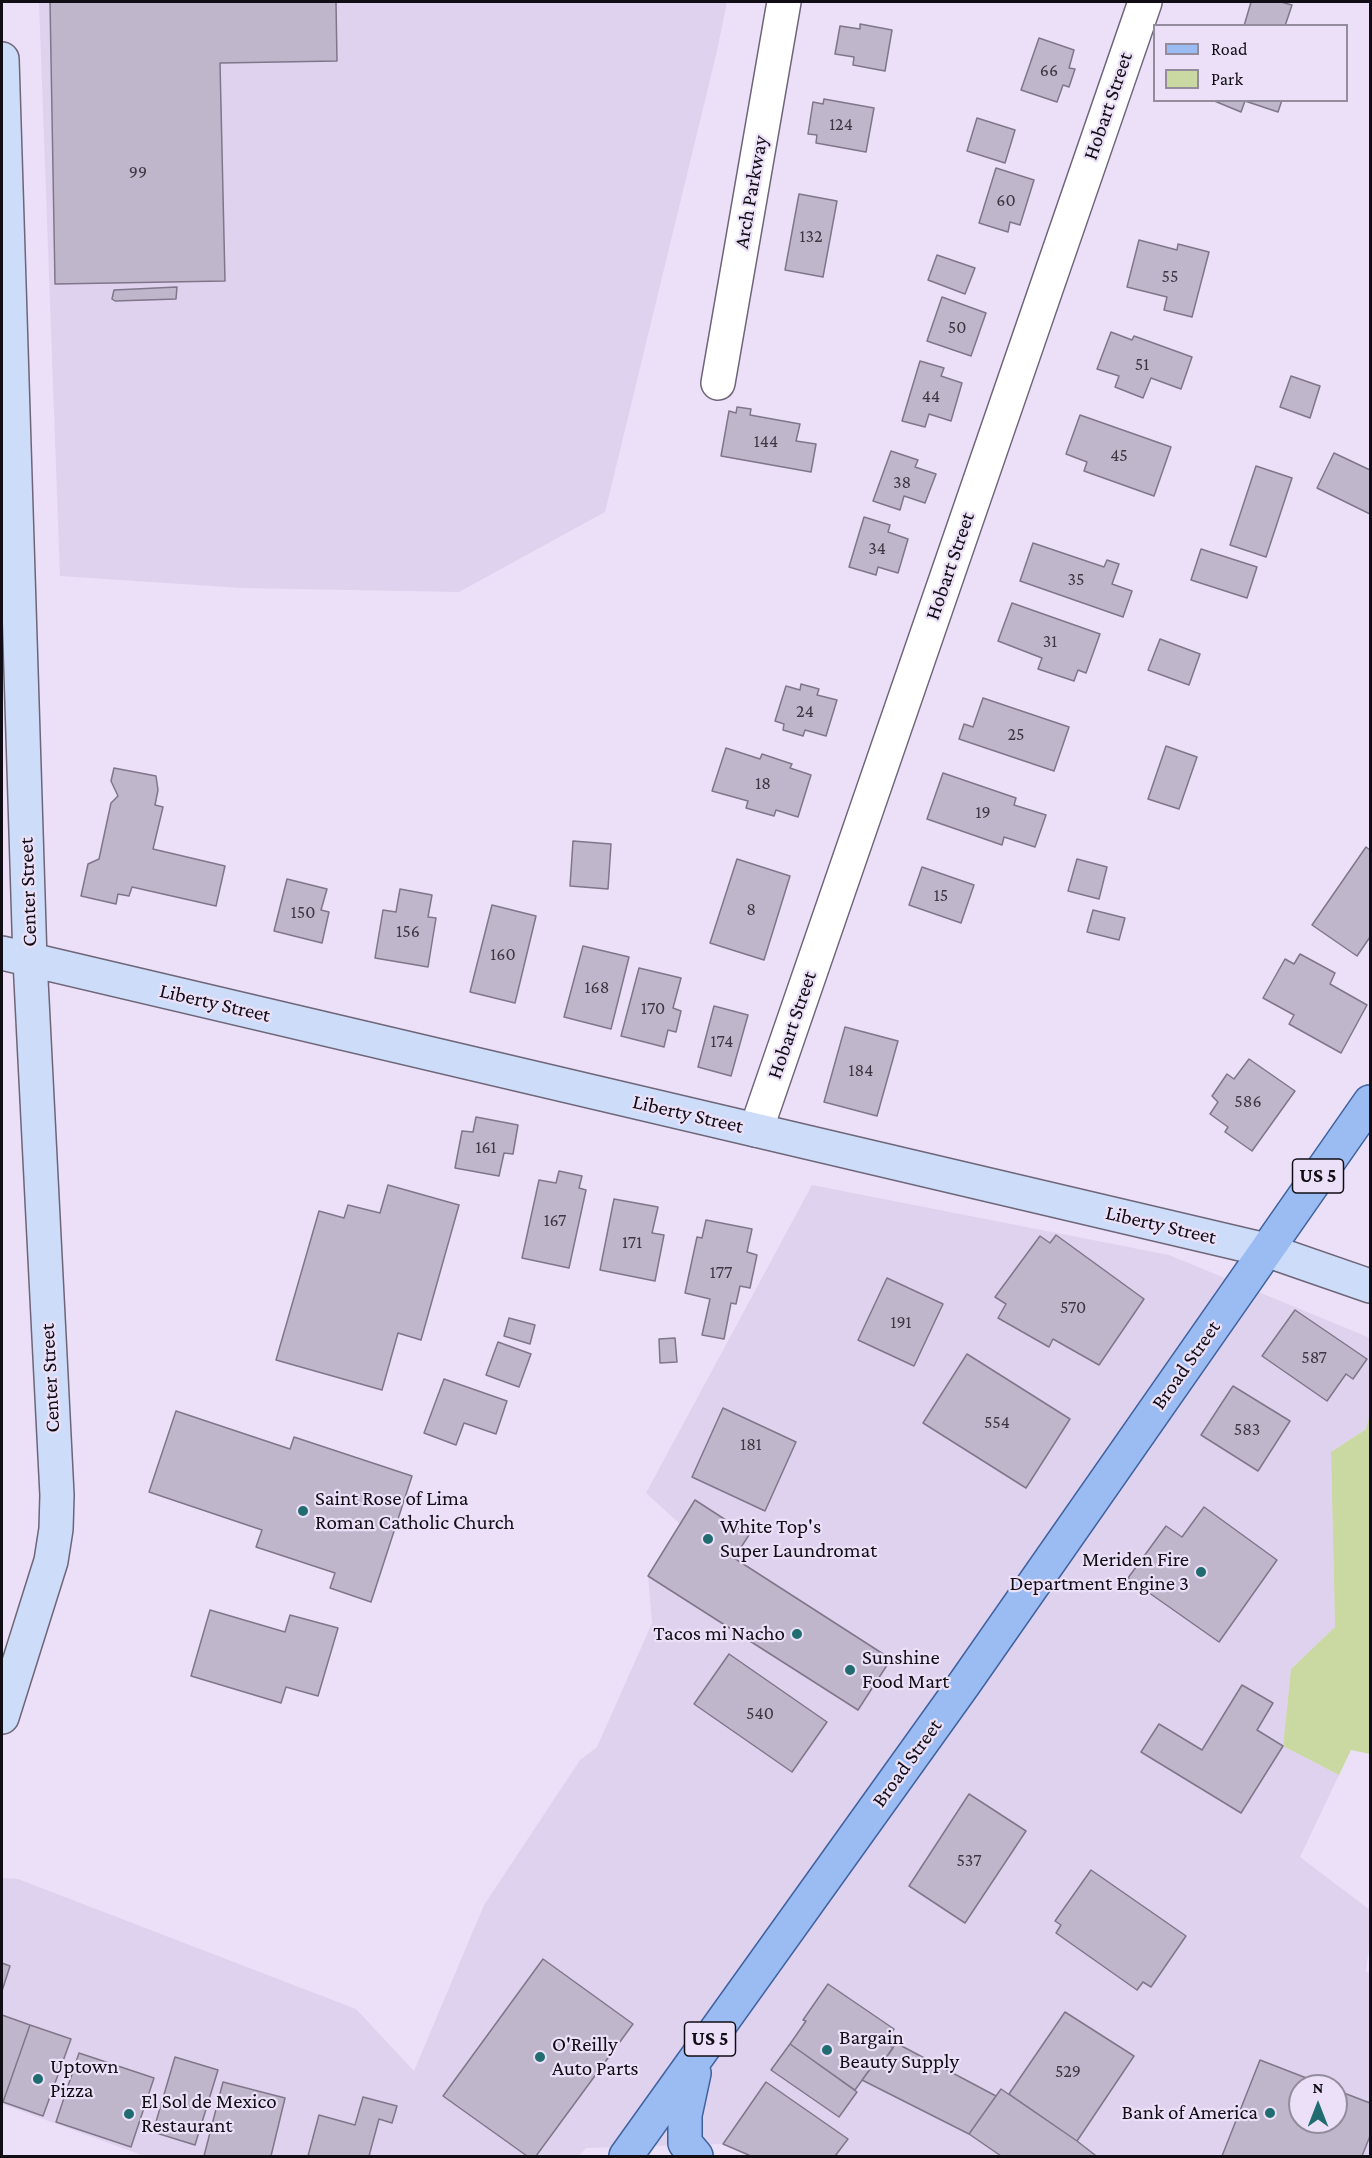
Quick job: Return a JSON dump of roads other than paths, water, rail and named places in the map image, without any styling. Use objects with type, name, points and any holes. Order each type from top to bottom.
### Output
[{"type":"main road","name":"Center Street","points":[[2,59],[16,957],[57,1495],[56,1529],[51,1561],[2,1718]]},
{"type":"main road","name":"Liberty Street","points":[[16,957],[1266,1250],[1371,1286]]},
{"type":"main road","name":"Broad Street","points":[[626,2157],[957,1693],[1371,1102]]},
{"type":"main road","points":[[696,2157],[685,2143],[685,2115],[697,2058]]},
{"type":"street","name":"Arch Parkway","points":[[718,383],[784,2]]},
{"type":"street","name":"Hobart Street","points":[[756,1130],[1144,2]]},
{"type":"place","name":"Saint Rose of Lima Roman Catholic Church","points":[[303,1511]]},
{"type":"place","name":"White Top's Super Laundromat","points":[[708,1539]]},
{"type":"place","name":"Meriden Fire Department Engine 3","points":[[1201,1572]]},
{"type":"place","name":"Tacos mi Nacho","points":[[797,1634]]},
{"type":"place","name":"Sunshine Food Mart","points":[[850,1670]]},
{"type":"place","name":"Bargain Beauty Supply","points":[[827,2050]]},
{"type":"place","name":"O'Reilly Auto Parts","points":[[540,2057]]},
{"type":"place","name":"Uptown Pizza","points":[[38,2079]]},
{"type":"place","name":"Bank of America","points":[[1270,2113]]},
{"type":"place","name":"El Sol de Mexico Restaurant","points":[[129,2114]]}]
